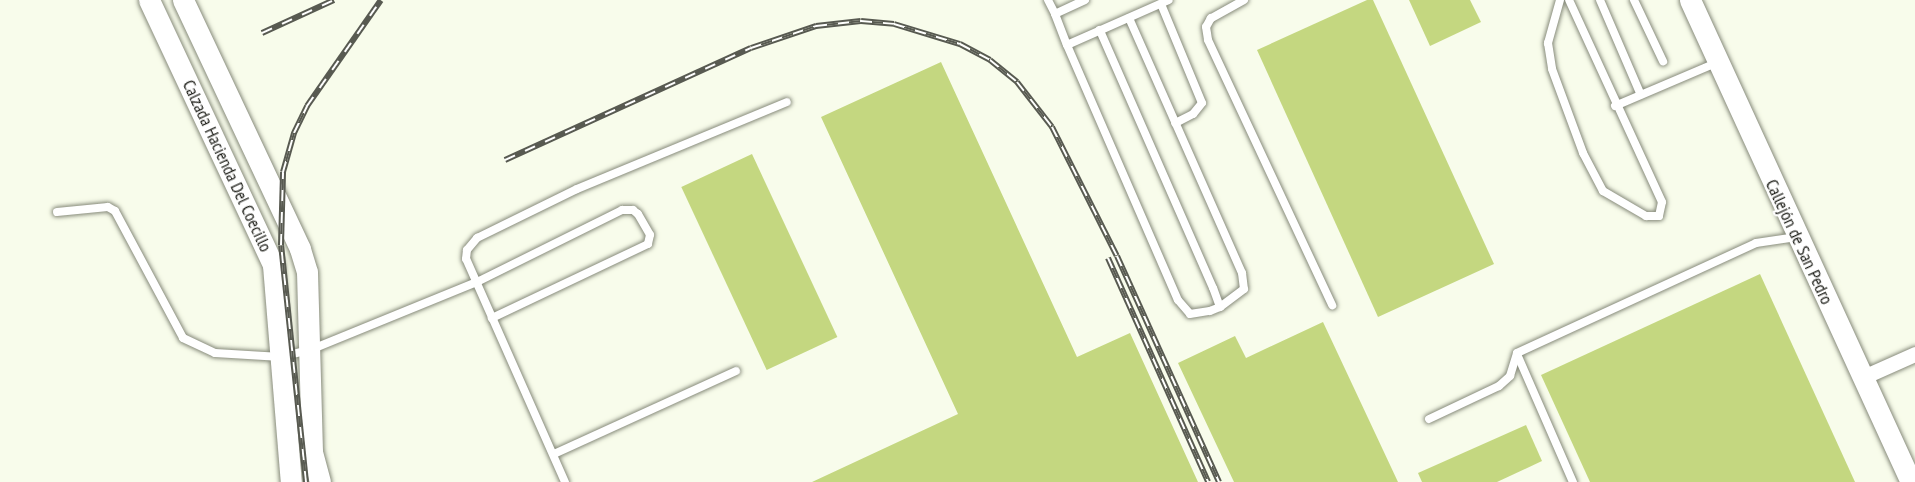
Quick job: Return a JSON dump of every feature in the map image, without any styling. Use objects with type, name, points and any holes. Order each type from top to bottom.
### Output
[{"type":"main road","name":"Calzada Hacienda Del Coecillo","points":[[149,0],[268,248],[277,291],[291,482]]},
{"type":"main road","name":"Calzada Hacienda Del Coecillo","points":[[183,0],[300,249],[307,272],[312,452],[320,482]]},
{"type":"main road","name":"Callejón de San Pedro","points":[[1690,0],[1911,482]]},
{"type":"street","points":[[1862,378],[1915,354]]},
{"type":"lane","points":[[1048,0],[1178,300],[1186,311],[1196,315],[1220,307],[1240,295],[1244,278],[1129,18]]},
{"type":"lane","points":[[1055,14],[1085,0]]},
{"type":"lane","points":[[1067,45],[1169,0]]},
{"type":"lane","points":[[1244,0],[1211,18],[1206,27],[1208,40],[1332,304]]},
{"type":"lane","points":[[1560,0],[1548,43],[1552,69],[1583,153],[1603,191],[1646,216],[1659,216],[1662,202],[1569,0]]},
{"type":"lane","points":[[1600,0],[1641,95]]},
{"type":"lane","points":[[1634,0],[1663,62]]},
{"type":"lane","points":[[1161,4],[1202,103],[1193,114],[1175,123]]},
{"type":"lane","points":[[1100,30],[1220,307]]},
{"type":"lane","points":[[1616,106],[1718,63]]},
{"type":"lane","points":[[565,482],[466,259],[467,250],[477,238],[633,164],[676,151],[787,102]]},
{"type":"lane","points":[[57,212],[108,207],[115,211],[183,338],[215,353],[281,357],[310,350],[477,282],[622,210],[633,210],[648,230],[650,240],[644,247],[492,318]]},
{"type":"lane","points":[[1429,419],[1499,386],[1510,376],[1517,353],[1756,243],[1797,237]]},
{"type":"lane","points":[[1517,353],[1573,482]]},
{"type":"lane","points":[[554,454],[736,371]]},
{"type":"building","points":[[1367,0],[1373,0],[1494,264],[1378,317],[1257,50]]},
{"type":"building","points":[[1409,0],[1470,0],[1481,22],[1430,46]]},
{"type":"building","points":[[941,62],[1077,357],[1130,333],[1198,482],[812,482],[958,414],[821,117]]},
{"type":"building","points":[[752,154],[837,337],[767,370],[681,187]]},
{"type":"building","points":[[1760,274],[1855,482],[1590,482],[1541,375]]},
{"type":"building","points":[[1323,322],[1398,482],[1234,482],[1178,363],[1235,336],[1246,358]]},
{"type":"building","points":[[1526,425],[1542,461],[1497,482],[1422,482],[1418,473]]},
{"type":"railway","points":[[262,33],[334,0]]},
{"type":"railway","points":[[306,482],[281,245],[283,172],[294,133],[307,106],[381,0]]},
{"type":"railway","points":[[505,160],[751,48],[816,26],[861,21],[894,24],[960,44],[990,60],[1017,82],[1052,127],[1117,256],[1219,482]]},
{"type":"railway","points":[[1108,258],[1208,482]]}]
